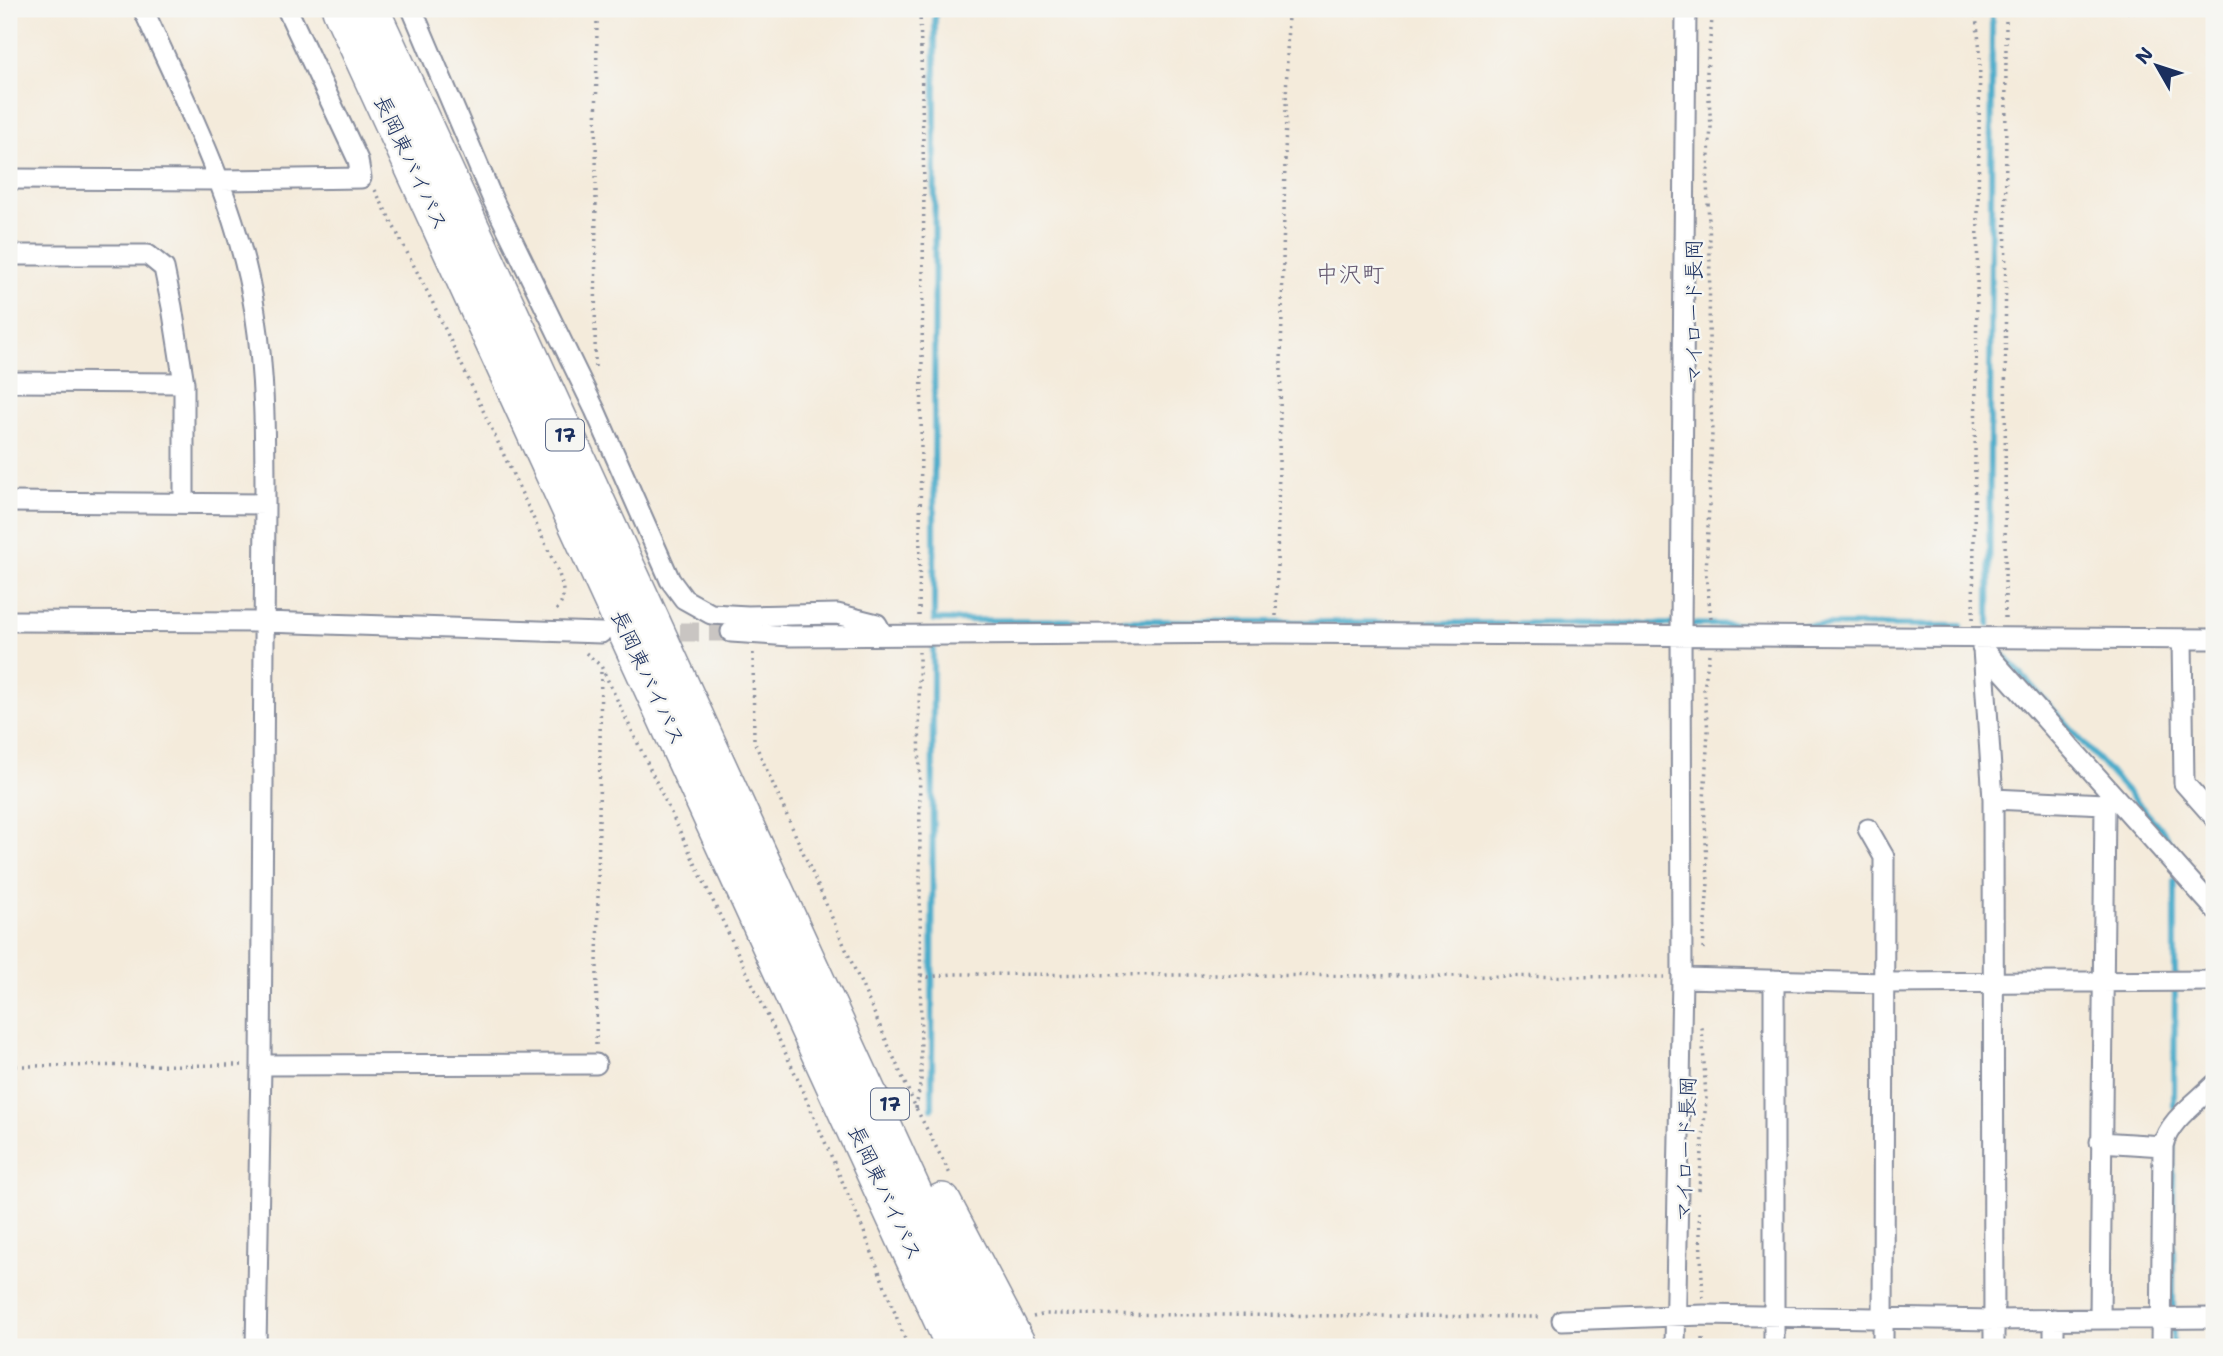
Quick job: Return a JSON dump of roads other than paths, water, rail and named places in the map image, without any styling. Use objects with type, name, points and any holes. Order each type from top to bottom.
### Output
[{"type":"highway","name":"長岡東バイパス","points":[[341,9],[955,1347]]},
{"type":"highway","name":"長岡東バイパス","points":[[370,9],[984,1347]]},
{"type":"highway","name":"17","points":[[582,536],[719,874],[863,1188],[928,1347]]},
{"type":"highway","name":"17","points":[[761,861],[1021,1333]]},
{"type":"street","points":[[143,9],[203,138],[220,180],[244,258],[255,312],[265,423],[261,1065],[256,1347]]},
{"type":"street","points":[[9,179],[361,178],[358,160],[287,9]]},
{"type":"street","points":[[412,9],[493,201],[595,410],[670,580],[684,598],[711,614],[837,614],[877,624],[883,635]]},
{"type":"street","points":[[1675,1347],[1682,978],[1679,10]]},
{"type":"street","points":[[9,255],[148,255],[164,268],[184,383],[184,502]]},
{"type":"street","points":[[9,382],[184,383]]},
{"type":"street","points":[[9,502],[265,503]]},
{"type":"street","points":[[9,621],[264,622],[601,633]]},
{"type":"street","points":[[731,632],[790,636],[1681,627],[1978,640],[2214,639]]},
{"type":"street","points":[[2182,639],[2184,783],[2214,817]]},
{"type":"street","points":[[1978,640],[1993,799],[1994,1347]]},
{"type":"street","points":[[1978,640],[2109,800],[2214,908]]},
{"type":"street","points":[[1993,799],[2109,800]]},
{"type":"street","points":[[2100,1319],[2100,1142],[2109,800]]},
{"type":"street","points":[[1868,829],[1884,858],[1883,1347]]},
{"type":"street","points":[[1682,978],[1885,983],[2214,981]]},
{"type":"street","points":[[1774,981],[1774,1347]]},
{"type":"street","points":[[261,1065],[596,1064]]},
{"type":"street","points":[[2161,1347],[2163,1146],[2169,1129],[2214,1085]]},
{"type":"street","points":[[2100,1142],[2163,1146]]},
{"type":"street","points":[[1562,1320],[1704,1315],[1994,1320],[2214,1318]]},
{"type":"street","points":[[2054,1319],[2054,1347]]},
{"type":"waterway","points":[[935,9],[934,620],[1961,626]]},
{"type":"waterway","points":[[1989,625],[1992,19]]},
{"type":"waterway","points":[[932,1108],[933,645]]},
{"type":"waterway","points":[[1998,649],[2163,831],[2175,851]]},
{"type":"waterway","points":[[2175,880],[2175,975]]},
{"type":"waterway","points":[[2174,1106],[2175,989]]},
{"type":"waterway","points":[[2173,1139],[2173,1308]]},
{"type":"waterway","points":[[2173,1326],[2173,1347]]},
{"type":"tunnel","points":[[651,632],[731,632]]},
{"type":"district","name":"中沢町","points":[[1350,274]]}]
